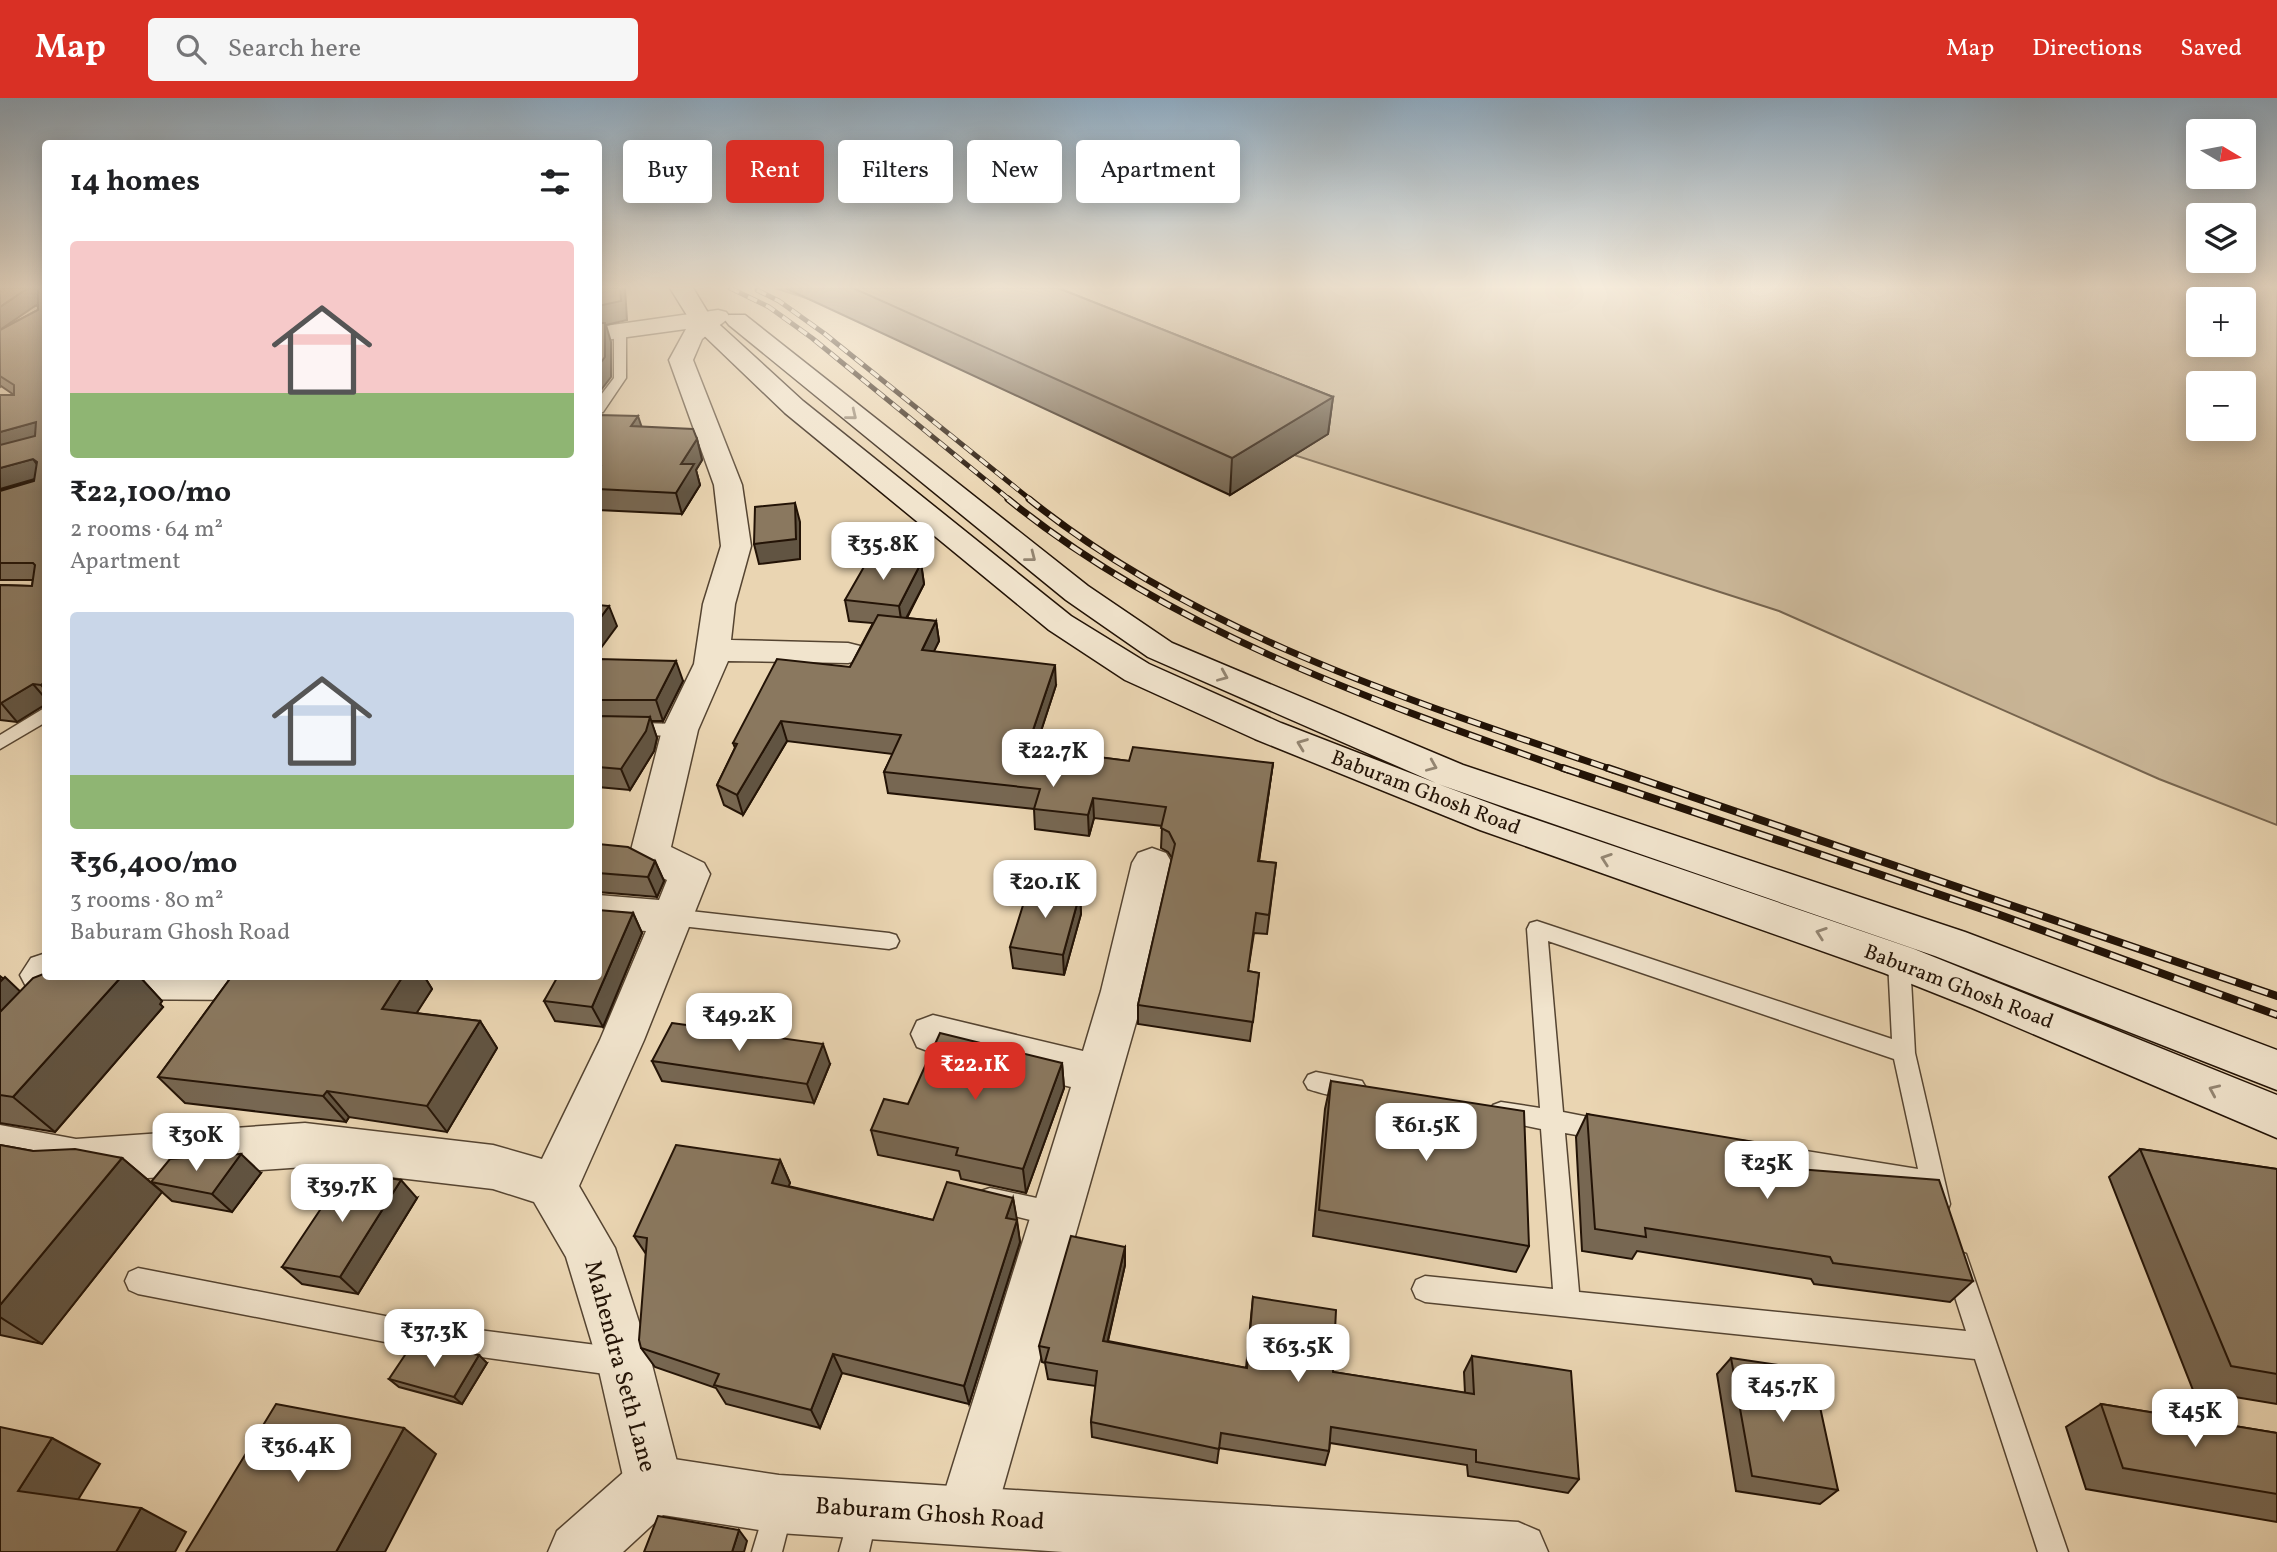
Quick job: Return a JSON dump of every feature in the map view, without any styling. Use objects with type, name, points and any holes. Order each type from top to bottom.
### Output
[{"type":"main road","points":[[553,1189],[622,1040],[690,874],[650,855],[680,730],[703,666],[736,546],[728,485],[681,360],[683,356]]},
{"type":"main road","name":"Baburam Ghosh Road","points":[[750,356],[794,407],[1060,623],[1137,672],[1268,731],[1494,820],[1899,961],[2277,1117]]},
{"type":"main road","name":"Baburam Ghosh Road","points":[[770,356],[1077,593],[1160,650],[1450,774],[1950,944],[2277,1070]]},
{"type":"main road","points":[[703,666],[848,653]]},
{"type":"main road","points":[[966,1516],[1123,990],[1152,863]]},
{"type":"main road","points":[[602,911],[672,917]]},
{"type":"main road","points":[[0,1057],[50,985],[154,980]]},
{"type":"main road","points":[[226,980],[261,983]]},
{"type":"main road","points":[[933,1034],[1098,1073]]},
{"type":"main road","points":[[0,1147],[76,1161],[305,1144],[493,1167],[550,1184],[553,1189]]},
{"type":"main road","name":"Mahendra Seth Lane","points":[[553,1189],[589,1248],[624,1363],[654,1485]]},
{"type":"main road","points":[[578,1552],[654,1485]]},
{"type":"main road","name":"Baburam Ghosh Road","points":[[654,1485],[773,1528],[859,1530],[966,1516],[1290,1545],[1518,1552]]},
{"type":"lane","points":[[602,403],[620,378],[615,356]]},
{"type":"lane","points":[[0,743],[42,716]]},
{"type":"lane","points":[[602,728],[680,730]]},
{"type":"lane","points":[[672,917],[889,942]]},
{"type":"lane","points":[[1567,1303],[1537,929],[1904,1053]]},
{"type":"lane","points":[[1899,961],[1904,1053],[1932,1183],[2053,1552]]},
{"type":"lane","points":[[1316,1082],[1382,1093]]},
{"type":"lane","points":[[1474,1108],[1635,1134]]},
{"type":"lane","points":[[1716,1147],[1932,1183]]},
{"type":"lane","points":[[970,1195],[1055,1214]]},
{"type":"lane","points":[[138,1281],[416,1335],[624,1363]]},
{"type":"lane","points":[[1425,1289],[1984,1346]]},
{"type":"shaded area","points":[[986,356],[2277,356],[2277,825],[2159,779],[1779,611]]},
{"type":"building","points":[[0,356],[42,356],[42,684],[33,684],[0,703],[0,585],[32,586],[35,565],[0,563],[0,491],[34,481],[37,462],[33,459],[0,468],[0,445],[35,436],[36,422],[0,432],[0,395],[14,395],[14,385],[0,376]]},
{"type":"building","points":[[1004,356],[1229,356],[1333,397],[1232,458]]},
{"type":"building","points":[[602,415],[638,416],[631,426],[693,429],[697,439],[681,464],[694,464],[676,493],[602,489]]},
{"type":"building","points":[[795,503],[796,539],[754,544],[755,507]]},
{"type":"building","points":[[869,558],[921,563],[899,606],[845,600]]},
{"type":"building","points":[[602,605],[609,606],[602,616]]},
{"type":"building","points":[[878,615],[936,621],[922,650],[1055,665],[1027,748],[1129,761],[1133,747],[1273,763],[1258,861],[1276,863],[1269,915],[1256,913],[1248,971],[1259,973],[1253,1022],[1138,1005],[1175,844],[1169,832],[1161,828],[1166,807],[1093,798],[1088,815],[1034,809],[1040,789],[884,772],[901,735],[781,721],[737,795],[717,785],[737,744],[733,743],[777,659],[850,667]]},
{"type":"building","points":[[602,659],[676,661],[656,700],[602,700]]},
{"type":"building","points":[[602,716],[650,717],[646,731],[621,769],[602,767]]},
{"type":"building","points":[[602,844],[628,847],[655,861],[648,877],[602,873]]},
{"type":"building","points":[[1029,886],[1080,893],[1063,955],[1010,947]]},
{"type":"building","points":[[602,910],[633,913],[592,1007],[544,1001],[556,980],[602,980]]},
{"type":"building","points":[[42,975],[42,980],[118,980],[13,1097],[0,1095],[0,1012],[33,978]]},
{"type":"building","points":[[229,980],[400,980],[382,1009],[480,1021],[427,1106],[327,1091],[323,1096],[158,1077]]},
{"type":"building","points":[[672,1023],[823,1044],[807,1084],[652,1061]]},
{"type":"building","points":[[940,1033],[1062,1063],[1023,1169],[956,1155],[958,1148],[871,1130],[884,1099],[908,1104]]},
{"type":"building","points":[[1331,1081],[1524,1111],[1529,1246],[1319,1210]]},
{"type":"building","points":[[1587,1114],[1767,1144],[1771,1167],[1939,1180],[1973,1281],[1833,1263],[1830,1257],[1645,1228],[1646,1237],[1595,1229]]},
{"type":"building","points":[[0,1145],[33,1151],[75,1149],[122,1158],[0,1305]]},
{"type":"building","points":[[676,1145],[780,1160],[772,1183],[933,1220],[947,1182],[1013,1198],[1006,1218],[1017,1220],[964,1386],[833,1354],[811,1410],[714,1385],[719,1374],[641,1348],[639,1340],[647,1238],[634,1236]]},
{"type":"building","points":[[2140,1149],[2277,1169],[2277,1374],[2231,1366]]},
{"type":"building","points":[[241,1154],[212,1194],[151,1182],[170,1159]]},
{"type":"building","points":[[346,1171],[401,1180],[340,1277],[282,1267]]},
{"type":"building","points":[[1071,1236],[1125,1247],[1103,1341],[1247,1368],[1253,1297],[1336,1310],[1333,1372],[1474,1394],[1472,1356],[1571,1371],[1579,1479],[1476,1462],[1476,1450],[1331,1427],[1329,1451],[1221,1433],[1219,1449],[1091,1422],[1097,1371],[1045,1362],[1049,1348],[1039,1346]]},
{"type":"building","points":[[413,1343],[479,1355],[454,1397],[389,1379]]},
{"type":"building","points":[[1731,1358],[1812,1370],[1838,1490],[1752,1476]]},
{"type":"building","points":[[276,1404],[404,1428],[336,1552],[186,1552]]},
{"type":"building","points":[[2101,1404],[2277,1433],[2277,1494],[2123,1468]]},
{"type":"building","points":[[0,1427],[52,1438],[18,1491],[141,1508],[116,1552],[0,1552]]},
{"type":"building","points":[[658,1516],[739,1530],[732,1552],[644,1552]]},
{"type":"railway","points":[[834,356],[1010,500]]},
{"type":"railway","points":[[852,356],[1031,500]]},
{"type":"railway","points":[[1008,499],[1070,545],[1136,587],[1205,624],[1348,688],[1568,770]]},
{"type":"railway","points":[[1029,499],[1094,547],[1163,589],[1235,626],[1384,690],[1613,770]]},
{"type":"railway","points":[[1563,768],[2000,915],[2277,1015]]},
{"type":"railway","points":[[1608,768],[2277,996]]}]
